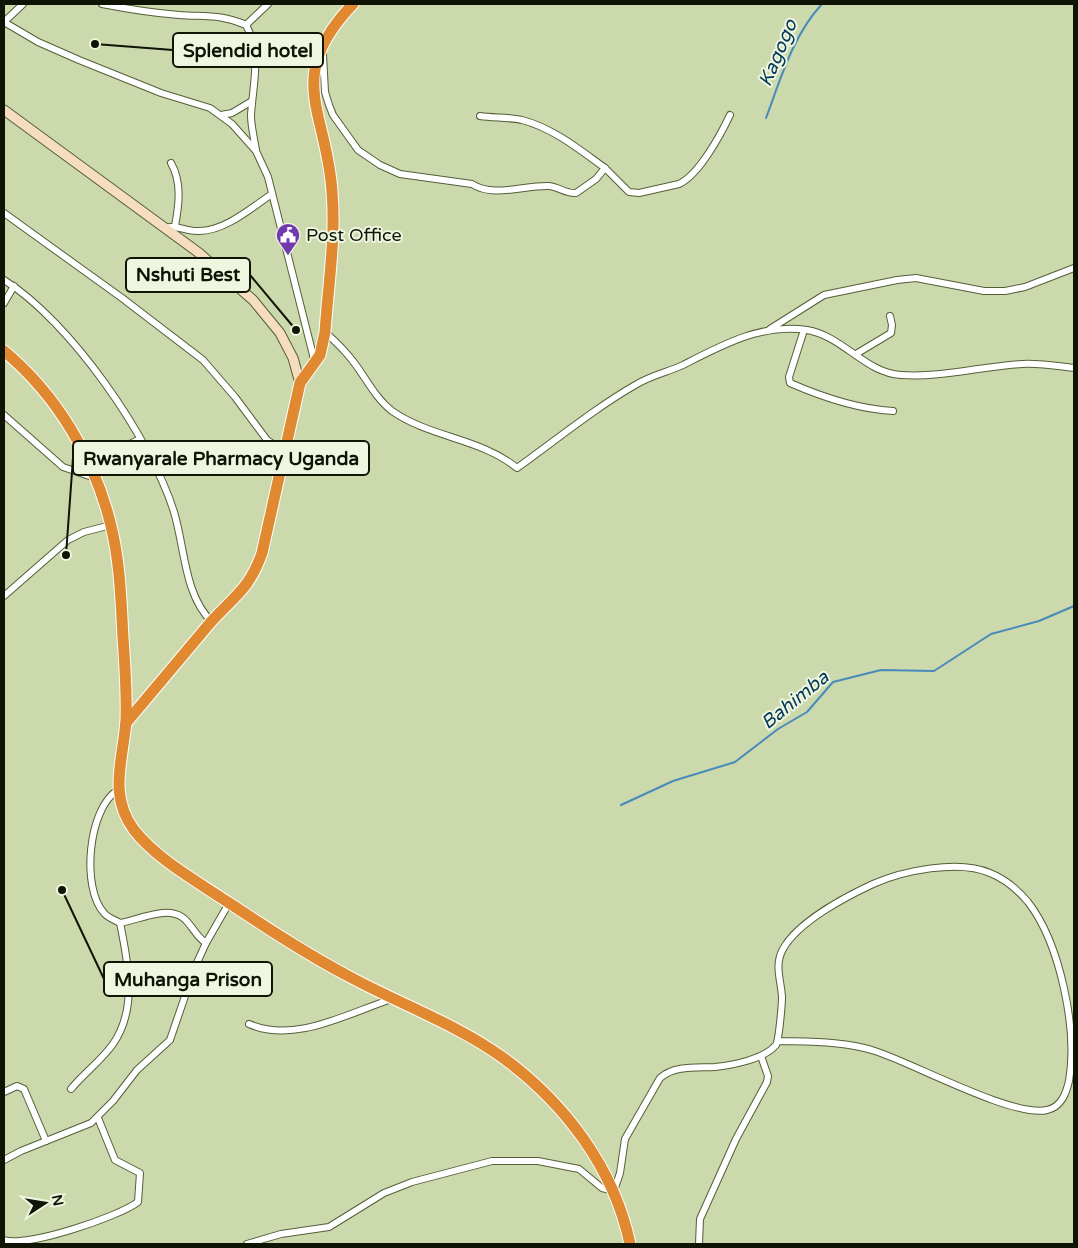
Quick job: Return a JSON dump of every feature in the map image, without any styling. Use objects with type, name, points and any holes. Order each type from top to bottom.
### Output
[{"type":"highway","points":[[126,723],[212,622],[239,595],[257,567],[267,537],[300,383],[315,364],[323,347],[325,332],[332,191],[313,92],[314,72],[322,47],[333,27],[353,4]]},
{"type":"highway","points":[[4,351],[35,380],[52,400],[89,464],[111,525],[122,603],[126,693],[126,723],[118,771],[118,790],[128,820],[145,841],[175,866],[229,903],[346,976],[460,1032],[501,1056],[537,1086],[587,1144],[614,1191],[630,1244]]},
{"type":"street","points":[[23,4],[4,22],[30,38],[79,60],[161,93],[210,108],[222,115],[256,151]]},
{"type":"street","points":[[102,4],[144,11],[214,15],[229,18],[246,25],[255,46],[256,63],[251,118],[256,151],[268,177],[315,364]]},
{"type":"street","points":[[246,25],[268,4]]},
{"type":"street","points":[[322,47],[325,92],[333,115],[358,150],[391,170],[420,177],[472,184],[480,189],[490,191],[550,186],[576,193],[596,179],[605,168]]},
{"type":"street","points":[[222,115],[232,112],[252,101]]},
{"type":"street","points":[[4,110],[219,270],[270,318],[289,350],[300,383]]},
{"type":"street","points":[[480,116],[521,120],[543,129],[574,145],[605,168],[629,192],[639,192],[682,182],[705,157],[722,132],[730,115]]},
{"type":"street","points":[[171,163],[177,177],[179,191],[175,226]]},
{"type":"street","points":[[164,228],[175,226],[196,232],[214,228],[242,214],[272,194]]},
{"type":"street","points":[[4,213],[122,298],[202,360],[235,397],[267,440],[285,452]]},
{"type":"street","points":[[325,332],[344,349],[377,395],[392,410],[436,433],[496,452],[517,468],[600,407],[636,384],[724,345],[769,329],[824,295],[916,278],[984,291],[1005,291],[1025,287],[1074,268]]},
{"type":"street","points":[[4,280],[28,297],[65,333],[113,396],[140,439],[170,498],[182,538],[194,598],[212,622]]},
{"type":"street","points":[[4,303],[14,286]]},
{"type":"street","points":[[856,354],[890,333],[892,325],[890,316]]},
{"type":"street","points":[[769,329],[804,330],[824,335],[856,354],[869,365],[901,375],[974,371],[1020,364],[1074,368]]},
{"type":"street","points":[[804,330],[790,373],[790,383],[835,400],[869,409],[893,411]]},
{"type":"street","points":[[4,415],[64,466],[95,478]]},
{"type":"street","points":[[89,464],[140,439]]},
{"type":"street","points":[[4,596],[68,540],[84,532],[111,525]]},
{"type":"street","points":[[118,790],[107,798],[98,814],[93,840],[92,886],[100,908],[105,915],[120,923],[158,914],[174,914],[182,917],[196,935],[206,943]]},
{"type":"street","points":[[247,1244],[282,1234],[329,1227],[384,1193],[412,1182],[492,1161],[538,1161],[579,1168],[602,1188],[614,1191],[620,1174],[625,1139],[660,1078],[668,1073],[687,1068],[722,1066],[760,1056],[771,1050],[778,1041],[782,1000],[778,963],[785,946],[795,934],[845,898],[887,878],[917,871],[967,867],[989,872],[1015,888],[1033,910],[1050,942],[1066,992],[1073,1051],[1068,1088],[1060,1103],[1054,1108],[1036,1112],[992,1100],[875,1051],[823,1043],[778,1041]]},
{"type":"street","points":[[4,1160],[83,1127],[98,1118],[137,1070],[170,1040],[206,943],[229,903]]},
{"type":"street","points":[[71,1089],[113,1044],[126,1017],[128,961],[120,923]]},
{"type":"street","points":[[249,1024],[276,1031],[301,1029],[392,998]]},
{"type":"street","points":[[699,1244],[700,1220],[736,1139],[767,1082],[768,1076],[760,1056]]},
{"type":"street","points":[[4,1092],[17,1086],[24,1089],[46,1141]]},
{"type":"street","points":[[4,1240],[14,1244],[50,1241],[132,1206],[139,1200],[140,1173],[115,1160],[98,1118]]},
{"type":"waterway","name":"Kagogo","points":[[766,118],[795,43],[822,4]]},
{"type":"waterway","name":"Bahimba","points":[[621,805],[673,781],[735,762],[778,729],[807,712],[833,682],[881,670],[934,671],[991,634],[1039,621],[1074,606]]},
{"type":"place","name":"Splendid hotel","points":[[95,44]]},
{"type":"place","name":"Post Office","points":[[288,256]]},
{"type":"place","name":"Nshuti Best","points":[[296,330]]},
{"type":"place","name":"Rwanyarale Pharmacy Uganda","points":[[66,555]]},
{"type":"place","name":"Muhanga Prison","points":[[62,890]]}]
